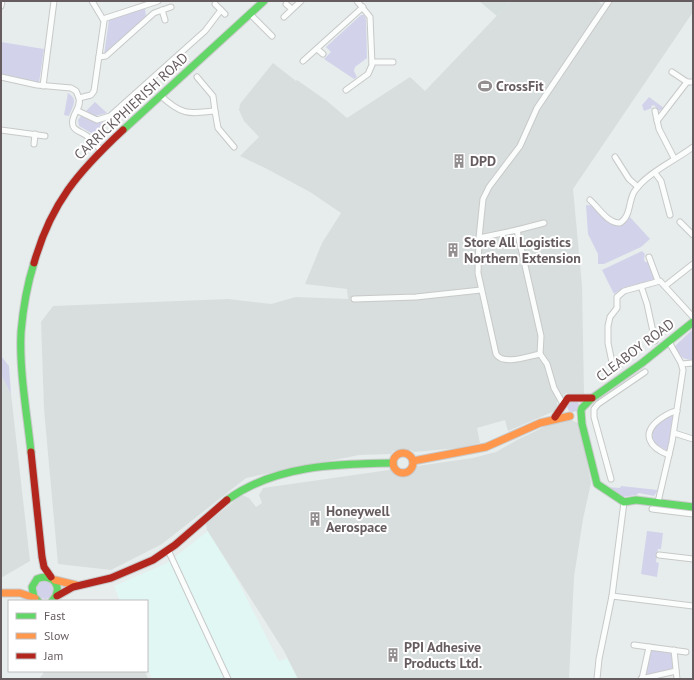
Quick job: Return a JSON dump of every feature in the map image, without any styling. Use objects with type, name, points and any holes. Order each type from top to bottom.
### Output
[{"type":"street","points":[[1,6],[2,1]]},
{"type":"street","points":[[43,86],[54,1]]},
{"type":"street","points":[[79,98],[91,95],[94,91],[99,57],[103,19],[92,1]]},
{"type":"street","points":[[103,19],[158,1]]},
{"type":"street","name":"CARRICKPHIERISH ROAD","points":[[54,598],[58,587],[44,567],[42,557],[22,360],[23,307],[36,252],[52,215],[73,182],[101,150],[264,1]]},
{"type":"street","points":[[284,17],[302,1]]},
{"type":"street","points":[[346,90],[369,74],[372,62],[371,19],[357,1]]},
{"type":"street","points":[[540,354],[508,360],[499,358],[494,347],[481,290],[478,268],[482,203],[487,191],[520,146],[537,108],[609,1]]},
{"type":"street","points":[[78,112],[92,119],[101,120],[110,116],[205,31],[223,12],[215,4]]},
{"type":"street","points":[[286,4],[292,9]]},
{"type":"street","points":[[99,57],[106,56],[154,13],[171,7]]},
{"type":"street","points":[[303,61],[363,7]]},
{"type":"street","points":[[162,10],[165,20]]},
{"type":"street","points":[[250,14],[272,36]]},
{"type":"street","points":[[317,49],[323,54]]},
{"type":"street","points":[[372,62],[395,61]]},
{"type":"street","points":[[656,121],[690,82],[672,72]]},
{"type":"street","points":[[1,77],[43,86],[71,88],[76,91],[80,106],[73,121],[75,128],[87,136],[101,150]]},
{"type":"street","points":[[197,77],[213,96],[220,131],[234,147]]},
{"type":"street","points":[[160,95],[183,112],[192,114],[215,111]]},
{"type":"street","points":[[655,111],[656,121],[674,158]]},
{"type":"street","points":[[1,130],[45,136]]},
{"type":"street","points":[[34,144],[35,134]]},
{"type":"street","points":[[590,200],[606,217],[614,222],[621,222],[628,212],[632,196],[638,187],[674,158],[693,147]]},
{"type":"street","points":[[615,157],[628,179],[638,187]]},
{"type":"street","points":[[655,173],[661,181],[670,215]]},
{"type":"street","points":[[680,222],[693,234]]},
{"type":"street","points":[[479,238],[544,223]]},
{"type":"street","points":[[517,230],[542,339],[540,354],[547,364],[553,386],[565,412],[582,424]]},
{"type":"street","points":[[649,257],[658,281],[665,286],[693,317]]},
{"type":"street","points":[[665,286],[693,264]]},
{"type":"street","points":[[613,367],[608,344],[608,320],[617,308],[617,298],[619,294],[658,281]]},
{"type":"street","points":[[641,286],[648,306],[655,341]]},
{"type":"street","points":[[354,299],[416,297],[481,290]]},
{"type":"street","name":"CLEABOY ROAD","points":[[582,410],[592,398],[628,373],[693,322]]},
{"type":"street","points":[[658,502],[670,455],[683,373],[682,364],[669,342]]},
{"type":"street","points":[[682,364],[693,363]]},
{"type":"street","points":[[611,479],[602,449],[594,411],[600,402],[644,372]]},
{"type":"street","points":[[628,373],[633,380]]},
{"type":"street","points":[[557,392],[574,397],[592,398]]},
{"type":"street","points":[[555,417],[566,400],[574,397]]},
{"type":"street","points":[[574,397],[581,402],[582,424],[596,482],[624,502]]},
{"type":"street","points":[[412,461],[462,453],[485,447],[555,417],[577,415],[582,410]]},
{"type":"street","points":[[670,455],[658,450],[652,445],[649,431],[652,425],[660,418],[669,412],[677,411]]},
{"type":"street","points":[[674,433],[693,439]]},
{"type":"street","points":[[402,453],[409,455],[412,461],[412,468],[404,473],[395,470],[393,463],[396,456],[402,453]]},
{"type":"street","points":[[54,598],[67,589],[124,574],[168,550],[230,498],[253,484],[308,470],[351,464],[393,463]]},
{"type":"street","points":[[624,502],[634,499],[658,502],[691,510]]},
{"type":"street","points":[[597,679],[599,659],[612,596],[624,502]]},
{"type":"street","points":[[652,508],[691,510]]},
{"type":"street","points":[[168,550],[228,679]]},
{"type":"street","points":[[659,554],[693,559]]},
{"type":"street","name":"CARRICKPHIERISH ROAD","points":[[34,582],[40,571],[42,557]]},
{"type":"street","points":[[1,593],[22,590],[44,576],[69,584],[84,584]]},
{"type":"street","points":[[34,582],[31,591],[36,600]]},
{"type":"street","points":[[10,592],[24,594],[36,600]]},
{"type":"street","points":[[612,596],[693,606]]},
{"type":"street","points":[[634,645],[686,652]]},
{"type":"street","points":[[649,647],[642,679],[676,671]]},
{"type":"street","points":[[674,650],[677,679]]},
{"type":"shaded area","points":[[479,1],[511,1],[497,16]]},
{"type":"shaded area","points":[[511,1],[597,1],[602,4],[604,1],[693,1],[693,12],[573,189],[582,285],[584,394],[566,393],[557,401],[557,410],[508,431],[505,420],[477,428],[480,443],[459,448],[414,452],[411,450],[393,451],[391,454],[359,455],[246,478],[162,544],[111,570],[58,564],[44,409],[41,322],[53,306],[228,299],[271,304],[296,297],[348,299],[347,289],[305,284],[322,243],[341,213],[310,192],[240,156],[259,137],[244,121],[239,110],[240,104],[273,63],[296,81],[297,80],[327,101],[347,118],[410,77],[425,91]]},
{"type":"shaded area","points":[[145,8],[146,17],[104,55],[109,20]]},
{"type":"shaded area","points":[[361,15],[364,15],[366,19],[367,58],[355,67],[354,71],[357,77],[354,79],[324,59],[331,52],[326,47]]},
{"type":"shaded area","points":[[1,42],[44,49],[39,83],[1,75]]},
{"type":"shaded area","points":[[68,93],[74,101],[69,116],[64,115]]},
{"type":"shaded area","points":[[649,97],[664,108],[659,111],[654,105],[651,106],[652,108],[644,111],[642,105]]},
{"type":"shaded area","points":[[95,102],[107,113],[95,116],[86,111]]},
{"type":"shaded area","points":[[81,116],[96,123],[109,121],[93,134],[79,126],[78,120]]},
{"type":"shaded area","points":[[586,205],[595,206],[604,218],[618,226],[629,216],[650,239],[641,247],[604,264],[598,264],[598,254],[588,234]]},
{"type":"shaded area","points":[[642,251],[645,254],[645,262],[650,262],[655,279],[623,288],[614,294],[602,270]]},
{"type":"shaded area","points":[[693,329],[693,360],[689,360],[681,356],[675,346]]},
{"type":"shaded area","points":[[1,356],[9,366],[11,394],[1,375]]},
{"type":"shaded area","points":[[1,375],[11,394],[30,561],[1,578]]},
{"type":"shaded area","points":[[573,400],[577,402],[579,406],[577,410],[573,412],[569,410],[567,406],[569,402]]},
{"type":"shaded area","points":[[672,414],[674,416],[668,451],[655,444],[652,434],[659,422]]},
{"type":"shaded area","points":[[569,419],[578,423],[581,430],[591,483],[583,519],[574,577],[569,679],[298,679],[284,651],[207,530],[206,524],[242,495],[249,498],[256,507],[262,503],[259,495],[263,488],[473,458],[496,452],[550,424]]},
{"type":"shaded area","points":[[621,486],[658,490],[654,496],[639,493],[636,495],[623,497],[607,487],[620,488]]},
{"type":"shaded area","points":[[208,531],[239,583],[278,660],[280,661],[287,658],[298,679],[152,679],[148,669],[148,600],[120,600],[114,586],[167,563]]},
{"type":"shaded area","points":[[647,531],[663,533],[661,549],[658,549],[656,562],[659,563],[657,577],[641,574]]},
{"type":"shaded area","points":[[41,581],[49,581],[54,586],[52,597],[49,599],[41,599],[36,594],[36,586]]},
{"type":"shaded area","points":[[653,650],[671,652],[673,667],[671,670],[648,675],[645,672],[650,652]]},
{"type":"shaded area","points":[[43,672],[145,672],[148,679],[39,679]]},
{"type":"traffic: fast","points":[[123,130],[264,1]]},
{"type":"traffic: fast","points":[[31,452],[22,377],[21,332],[24,306],[34,263]]},
{"type":"traffic: fast","points":[[582,408],[591,399],[642,363],[693,322]]},
{"type":"traffic: fast","points":[[581,411],[582,424],[597,484],[624,502],[636,500],[693,507]]},
{"type":"traffic: fast","points":[[227,500],[246,488],[286,473],[328,466],[393,463]]},
{"type":"traffic: fast","points":[[37,600],[34,597],[32,587],[37,579],[43,577],[52,580],[57,587],[57,592],[53,600]]},
{"type":"traffic: slow","points":[[413,461],[486,447],[540,423],[570,416]]},
{"type":"traffic: slow","points":[[403,453],[410,456],[413,463],[410,470],[403,473],[396,470],[393,463],[396,456],[403,453]]},
{"type":"traffic: slow","points":[[55,580],[76,585]]},
{"type":"traffic: slow","points":[[1,593],[20,593],[35,598]]},
{"type":"traffic: jam","points":[[34,263],[49,223],[68,190],[92,160],[123,130]]},
{"type":"traffic: jam","points":[[555,417],[568,398],[592,398]]},
{"type":"traffic: jam","points":[[31,452],[42,557],[44,567],[51,577]]},
{"type":"traffic: jam","points":[[57,596],[73,587],[111,578],[153,560],[175,545],[227,500]]},
{"type":"place","name":"CrossFit","points":[[485,86]]},
{"type":"place","name":"DPD","points":[[459,161]]},
{"type":"place","name":"Store All Logistics Northern Extension","points":[[453,250]]},
{"type":"place","name":"Honeywell Aerospace","points":[[315,519]]},
{"type":"place","name":"PPI Adhesive Products Ltd.","points":[[393,655]]}]
